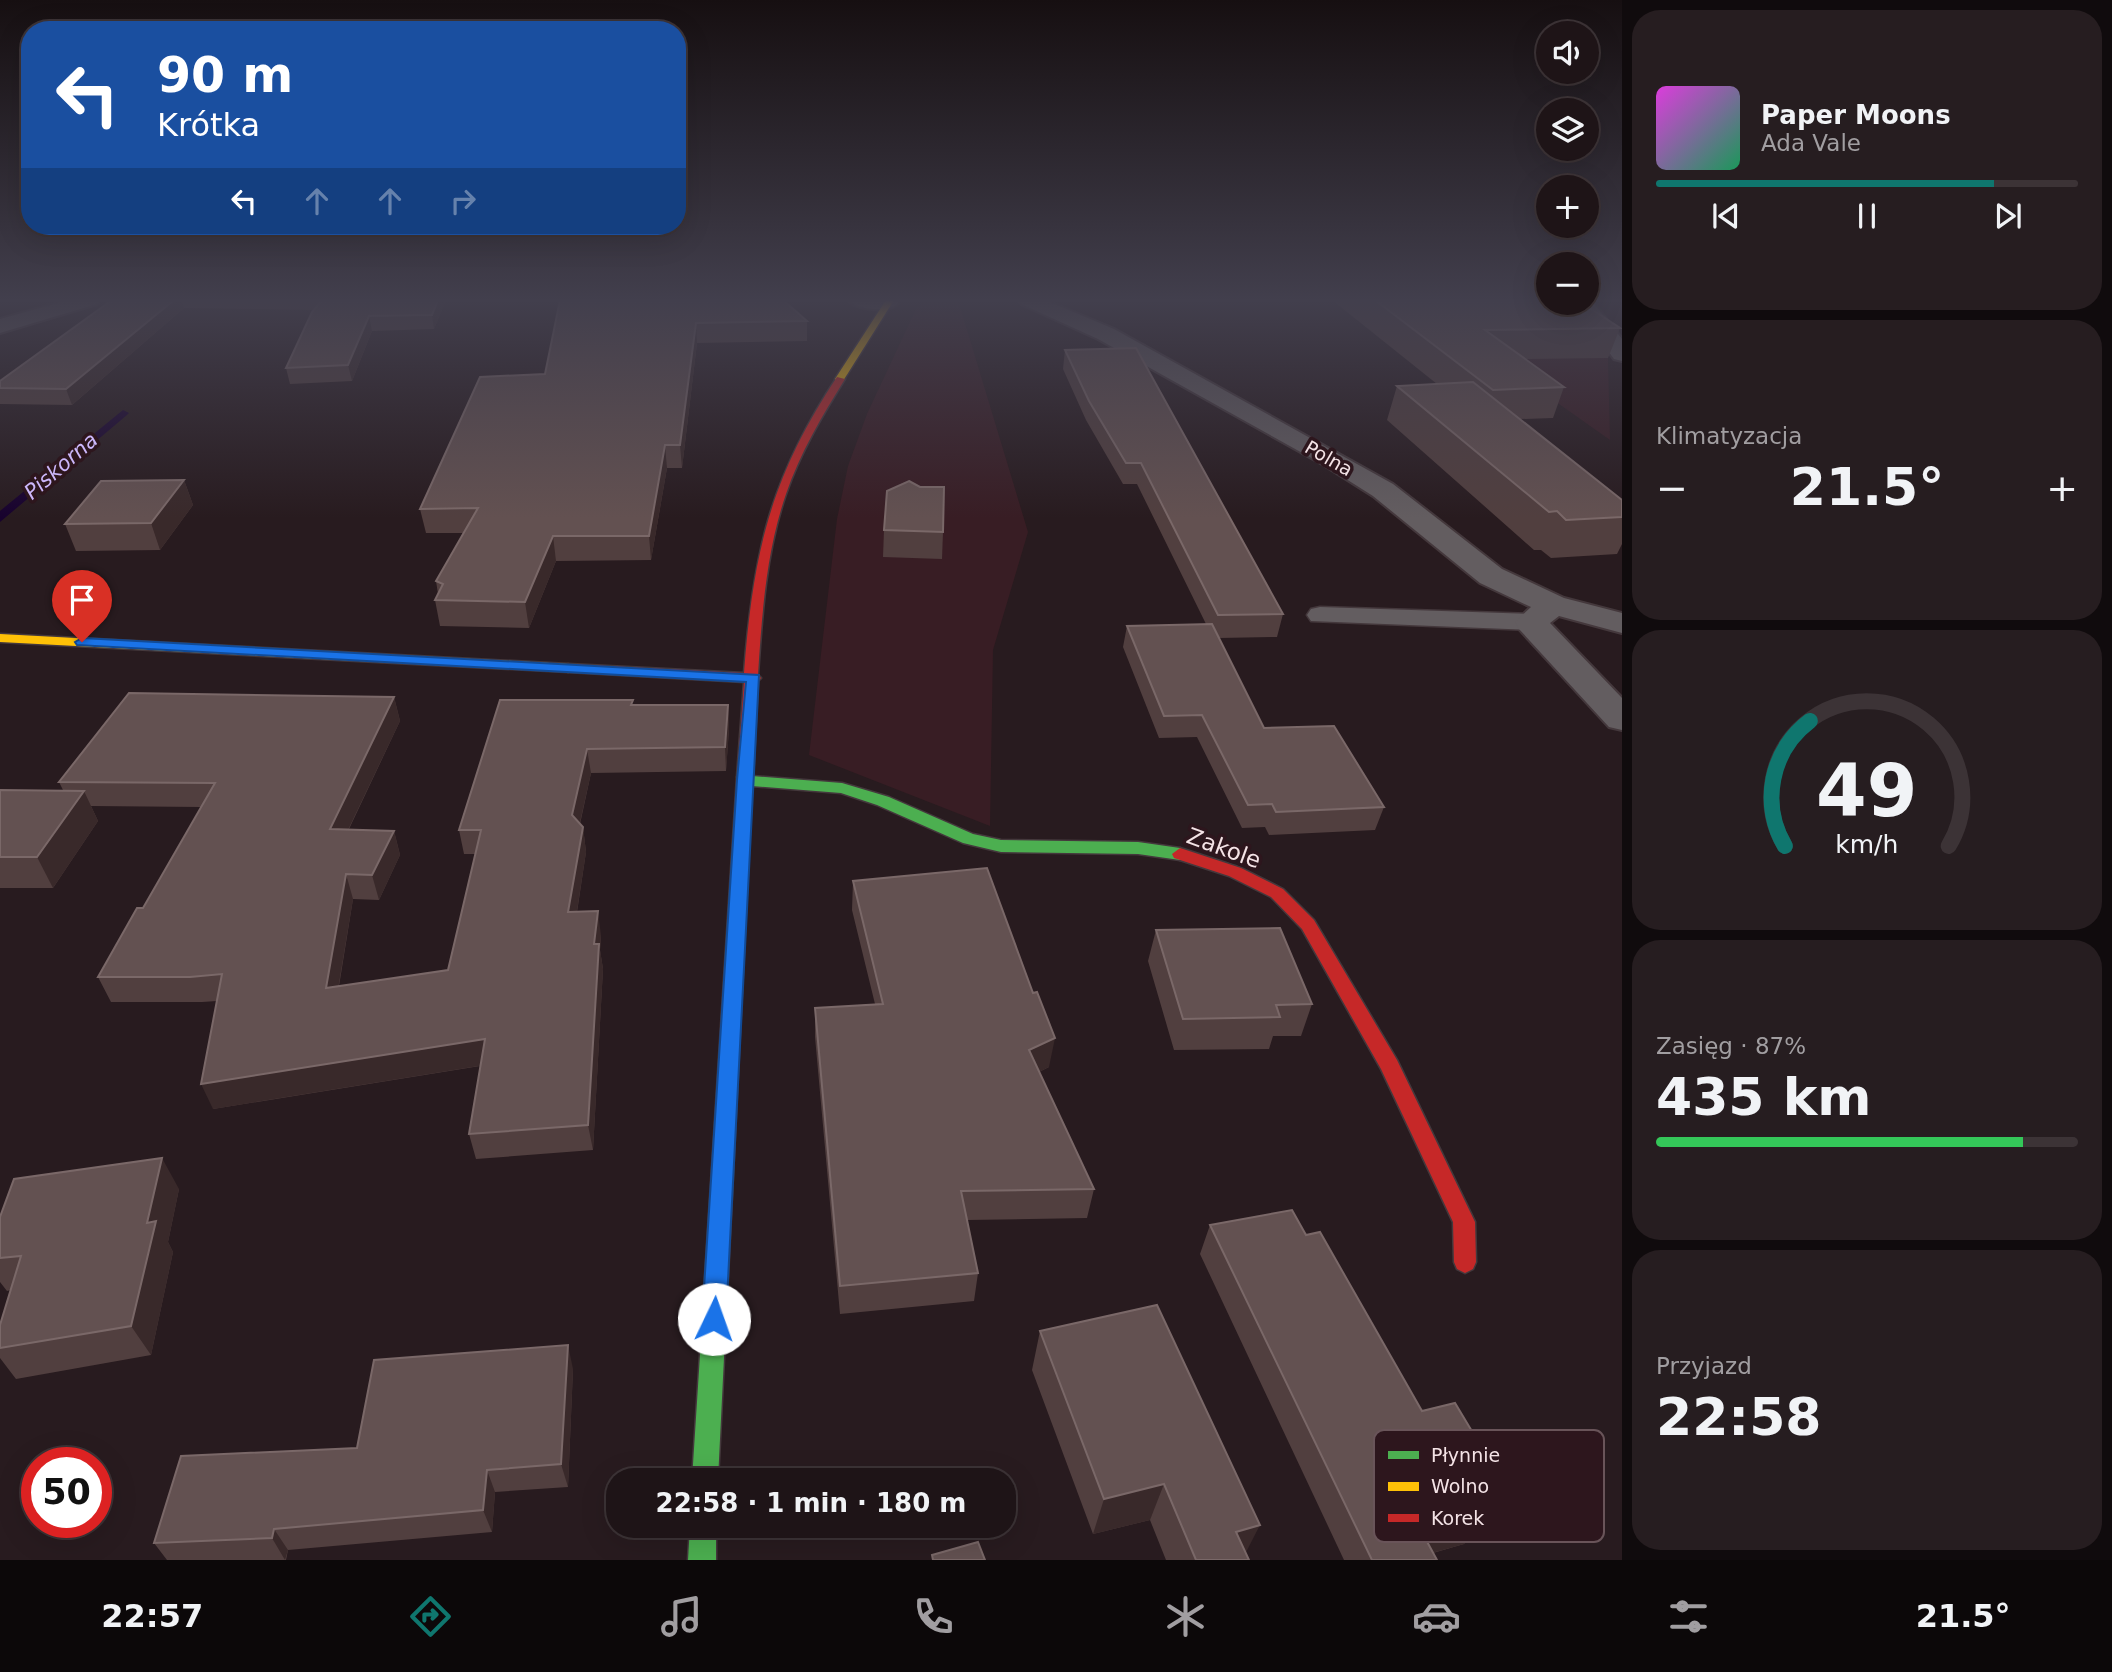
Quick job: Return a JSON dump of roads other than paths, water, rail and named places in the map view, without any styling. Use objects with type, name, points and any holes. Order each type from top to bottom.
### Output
[{"type":"main road","points":[[706,1468],[745,780],[760,583],[776,507],[820,411],[844,373]]},
{"type":"main road","points":[[0,638],[754,678]]},
{"type":"main road","name":"Zakole","points":[[745,780],[842,788],[883,801],[969,839],[1001,846],[1138,848],[1192,856],[1277,892],[1308,925],[1390,1066],[1464,1222],[1465,1262]]},
{"type":"main road","points":[[702,1560],[703,1538]]},
{"type":"street","name":"Polna","points":[[1176,373],[1382,489],[1542,613],[1622,622]]},
{"type":"street","points":[[1542,613],[1622,719]]},
{"type":"lane","points":[[1320,615],[1542,613]]},
{"type":"waterway","name":"Piskorna","points":[[0,518],[123,413]]}]
